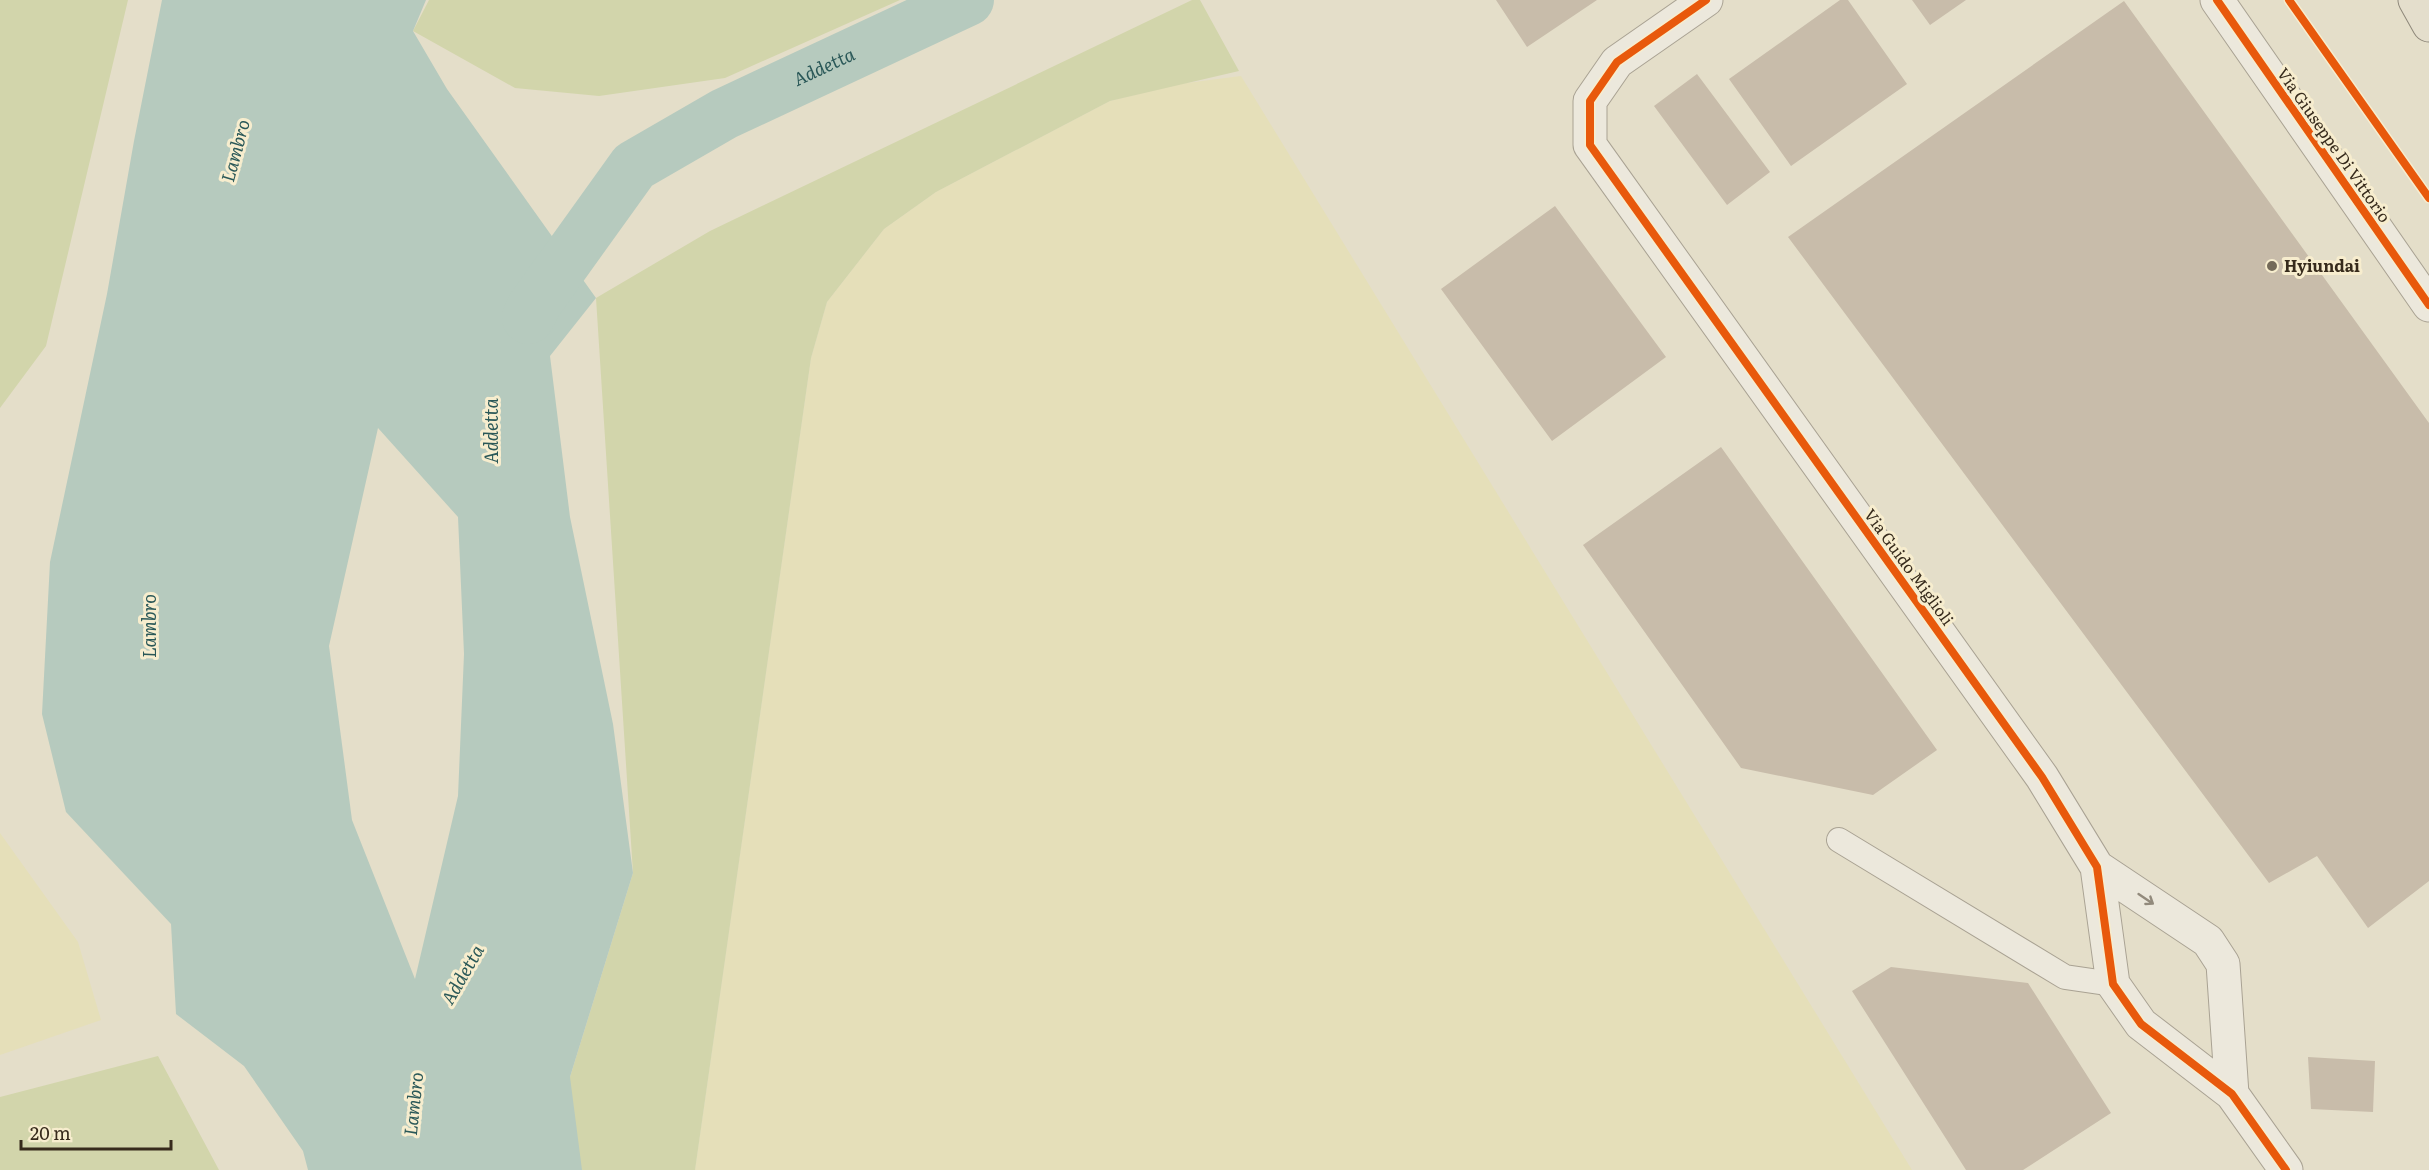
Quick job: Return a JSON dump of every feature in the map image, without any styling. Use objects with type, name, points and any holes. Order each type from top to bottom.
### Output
[{"type":"main road","points":[[2415,0],[2429,25]]},
{"type":"street","name":"Via Guido Miglioli","points":[[1706,0],[1617,62],[1590,101],[1590,145],[2042,777],[2097,867],[2113,984],[2141,1024],[2232,1094],[2286,1170]]},
{"type":"street","name":"Via Giuseppe Di Vittorio","points":[[2217,0],[2429,305]]},
{"type":"street","name":"Via Guido Miglioli","points":[[2097,867],[2208,941],[2223,964],[2232,1094]]},
{"type":"lane","points":[[1839,840],[2065,977],[2113,984]]},
{"type":"shaded area","points":[[1241,76],[1912,1170],[695,1170],[811,358],[827,302],[884,229],[936,192],[1110,101],[1179,84]]},
{"type":"shaded area","points":[[0,833],[78,942],[101,1020],[0,1055]]},
{"type":"green space","points":[[0,0],[128,0],[46,346],[0,408]]},
{"type":"green space","points":[[429,0],[900,0],[725,78],[599,96],[515,88],[413,31]]},
{"type":"green space","points":[[1192,0],[1200,0],[1239,71],[1110,101],[936,192],[884,229],[827,302],[811,358],[695,1170],[547,1170],[570,1077],[633,873],[596,298],[710,231]]},
{"type":"green space","points":[[158,1056],[219,1170],[0,1170],[0,1097]]},
{"type":"water","name":"Lambro","points":[[162,0],[426,0],[413,31],[447,89],[596,298],[550,356],[570,517],[613,724],[633,873],[570,1077],[582,1170],[308,1170],[303,1151],[244,1066],[176,1014],[171,924],[66,812],[42,714],[50,562],[107,294]],"holes":[[[378,428],[458,517],[464,654],[458,796],[415,979],[352,820],[329,646]]]},
{"type":"building","points":[[1496,0],[1597,0],[1527,47]]},
{"type":"building","points":[[1840,0],[1848,0],[1907,84],[1791,166],[1729,79]]},
{"type":"building","points":[[1912,0],[1966,0],[1930,25]]},
{"type":"building","points":[[2124,1],[2429,423],[2429,881],[2368,928],[2317,856],[2269,883],[1788,237]]},
{"type":"building","points":[[1697,74],[1770,172],[1727,205],[1654,106]]},
{"type":"building","points":[[1555,206],[1666,357],[1552,441],[1441,289]]},
{"type":"building","points":[[1721,447],[1937,750],[1873,795],[1741,768],[1583,545]]},
{"type":"building","points":[[1891,967],[2028,983],[2111,1113],[2023,1170],[1966,1170],[1852,991]]},
{"type":"building","points":[[2308,1057],[2375,1061],[2373,1112],[2311,1109]]},
{"type":"waterway","name":"Addetta","points":[[528,318],[535,304],[634,166],[724,114],[968,0]]},
{"type":"cycle path","points":[[1706,0],[1617,62],[1590,101],[1590,145],[2042,777],[2097,867],[2113,984],[2141,1024],[2232,1094],[2286,1170]]},
{"type":"cycle path","points":[[2217,0],[2429,305]]},
{"type":"cycle path","points":[[2289,0],[2429,198]]},
{"type":"place","name":"Hyiundai","points":[[2272,266]]}]
